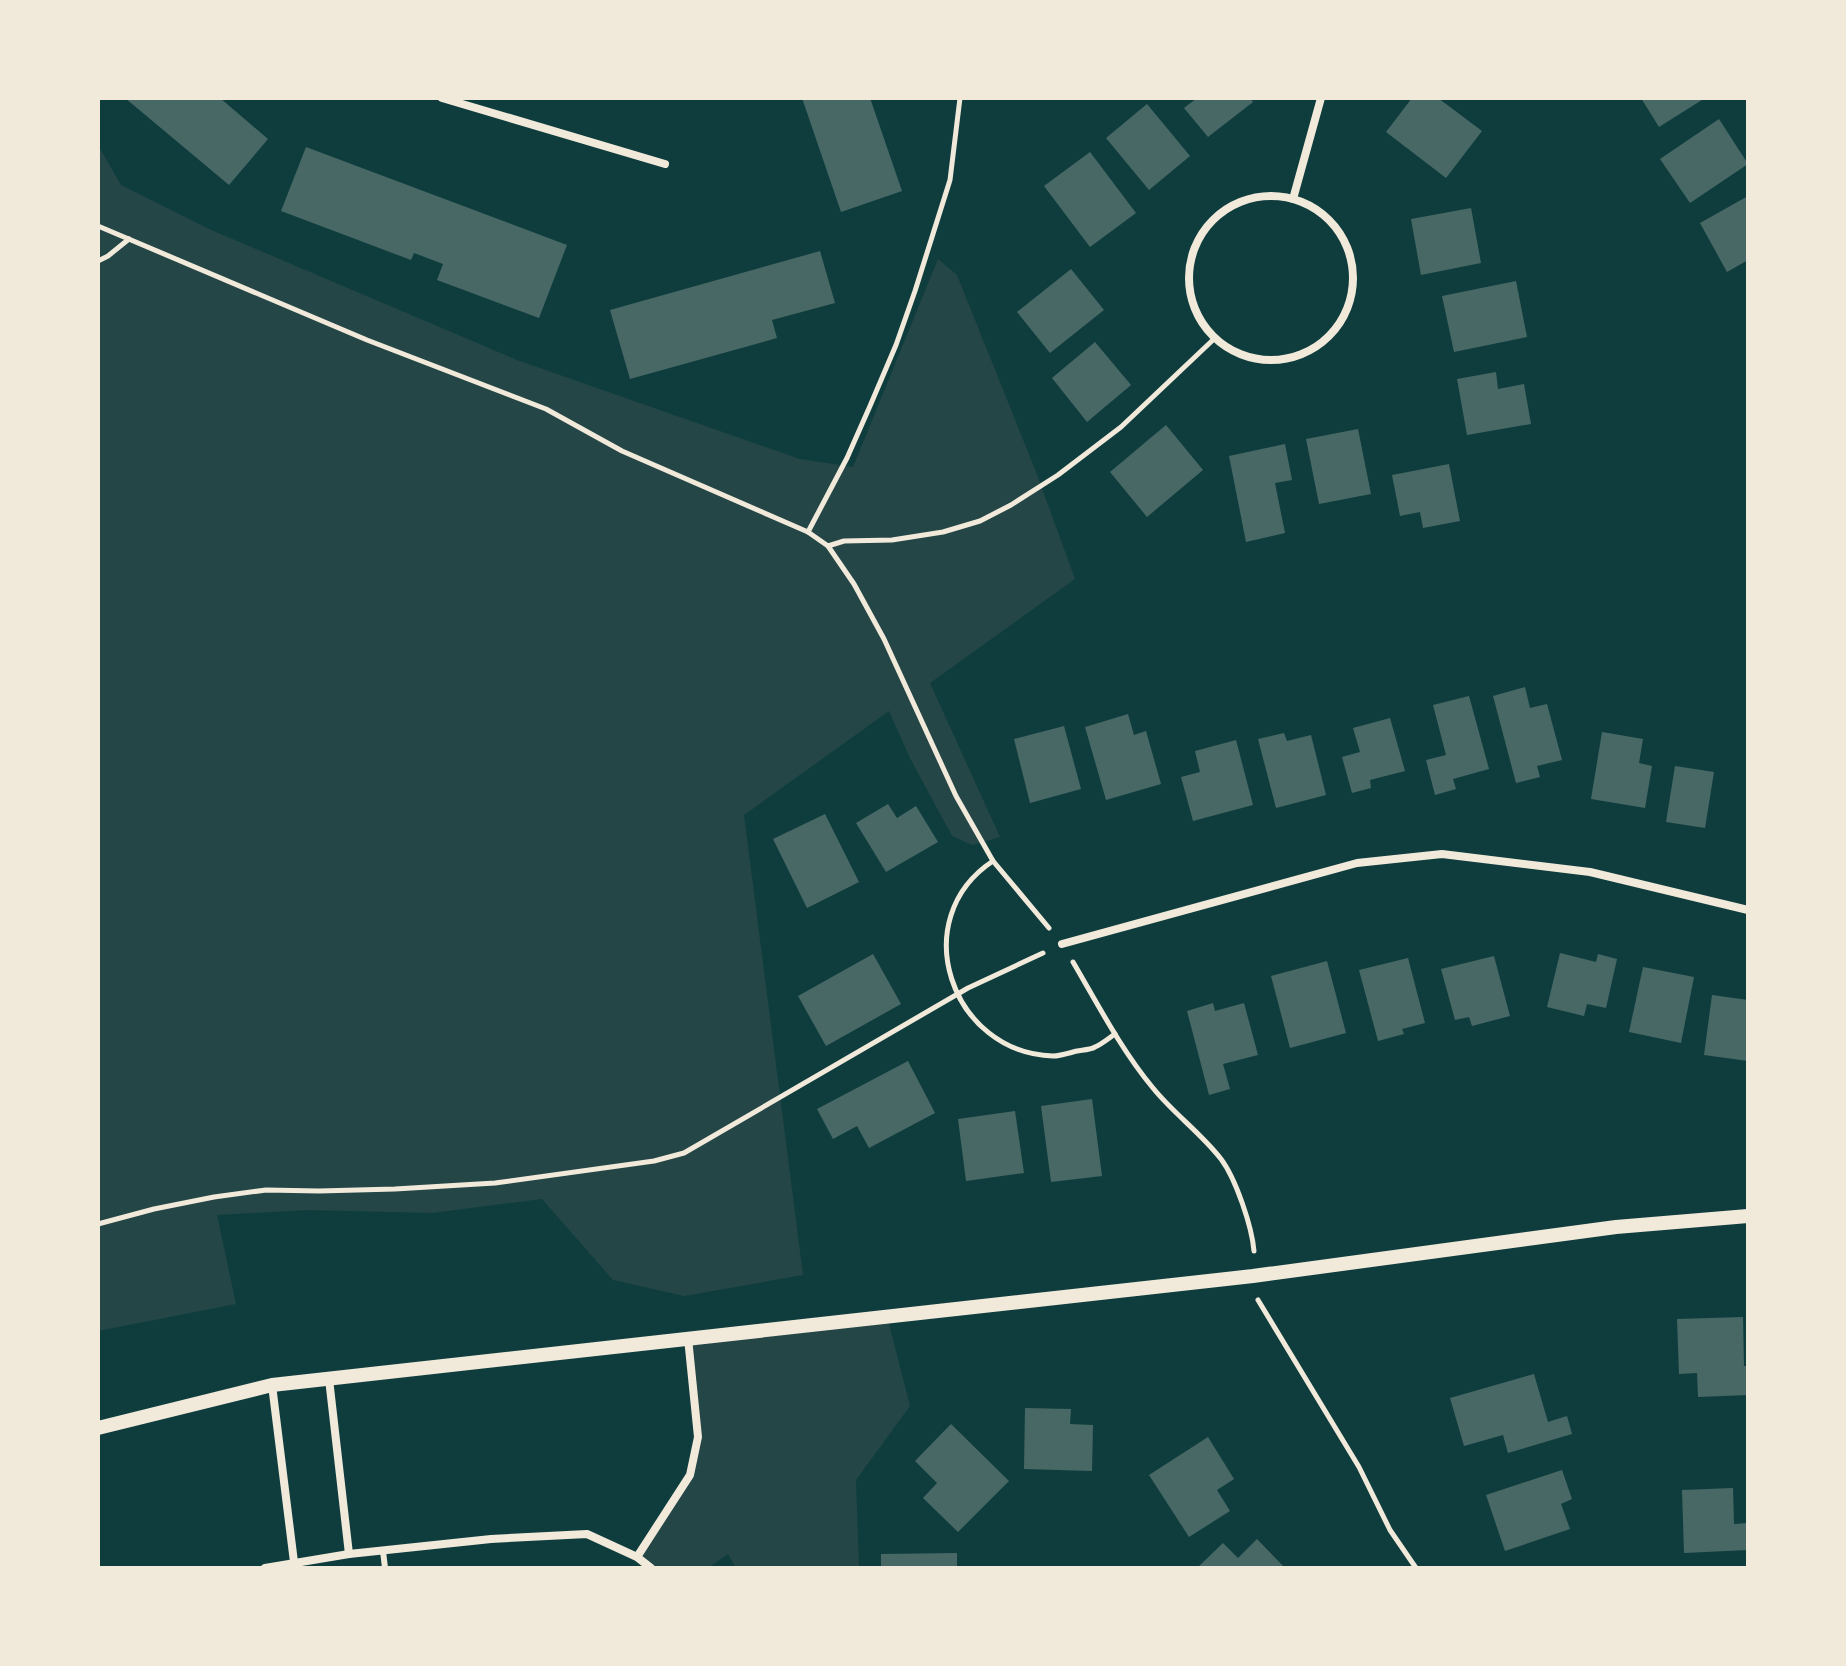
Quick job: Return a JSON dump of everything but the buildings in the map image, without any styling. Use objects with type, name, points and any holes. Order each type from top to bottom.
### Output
[{"type":"street","points":[[442,98],[665,164]]},
{"type":"street","points":[[1293,199],[1321,98]]},
{"type":"street","points":[[1267,196],[1293,199],[1316,210],[1335,226],[1347,248],[1353,272],[1351,297],[1342,320],[1326,339],[1305,353],[1281,360],[1254,359],[1230,349],[1215,338],[1195,311],[1189,286],[1191,259],[1201,235],[1219,215],[1241,202],[1267,196]]},
{"type":"street","points":[[1062,944],[1357,863],[1442,854],[1590,872],[1748,910]]},
{"type":"street","points":[[98,1428],[272,1385],[1238,1278],[1616,1227],[1748,1216]]},
{"type":"street","points":[[637,1557],[690,1475],[698,1437],[688,1338]]},
{"type":"street","points":[[329,1379],[349,1554]]},
{"type":"street","points":[[272,1385],[294,1562]]},
{"type":"street","points":[[265,1568],[349,1554],[491,1539],[587,1534],[637,1557],[651,1568]]},
{"type":"lane","points":[[383,1551],[385,1568]]},
{"type":"path","points":[[808,532],[847,458],[896,345],[915,291],[950,180],[960,98]]},
{"type":"path","points":[[98,226],[367,340],[546,409],[622,451],[808,532],[828,546],[854,584],[884,639],[956,796],[993,861],[1062,944],[956,995],[684,1153],[654,1161],[495,1183],[380,1189],[266,1190],[154,1209],[98,1224]]},
{"type":"path","points":[[98,261],[129,239]]},
{"type":"path","points":[[828,546],[844,541],[892,540],[943,532],[980,521],[1011,505],[1058,475],[1121,427],[1215,338]]},
{"type":"path","points":[[993,861],[965,886],[952,908],[946,951],[948,973],[956,995],[988,1032],[1027,1052],[1055,1056],[1095,1047],[1115,1033]]},
{"type":"shaded area","points":[[98,145],[121,185],[209,229],[517,360],[800,459],[853,467],[938,259],[957,275],[1038,477],[1075,579],[930,683],[1000,837],[972,845],[952,836],[910,758],[889,711],[744,815],[803,1275],[684,1296],[613,1280],[542,1199],[432,1213],[308,1210],[217,1215],[236,1304],[98,1331]]},
{"type":"shaded area","points":[[887,1316],[910,1406],[856,1480],[859,1568],[736,1568],[728,1554],[708,1568],[651,1568],[637,1557],[690,1475],[698,1437],[688,1338]]}]
